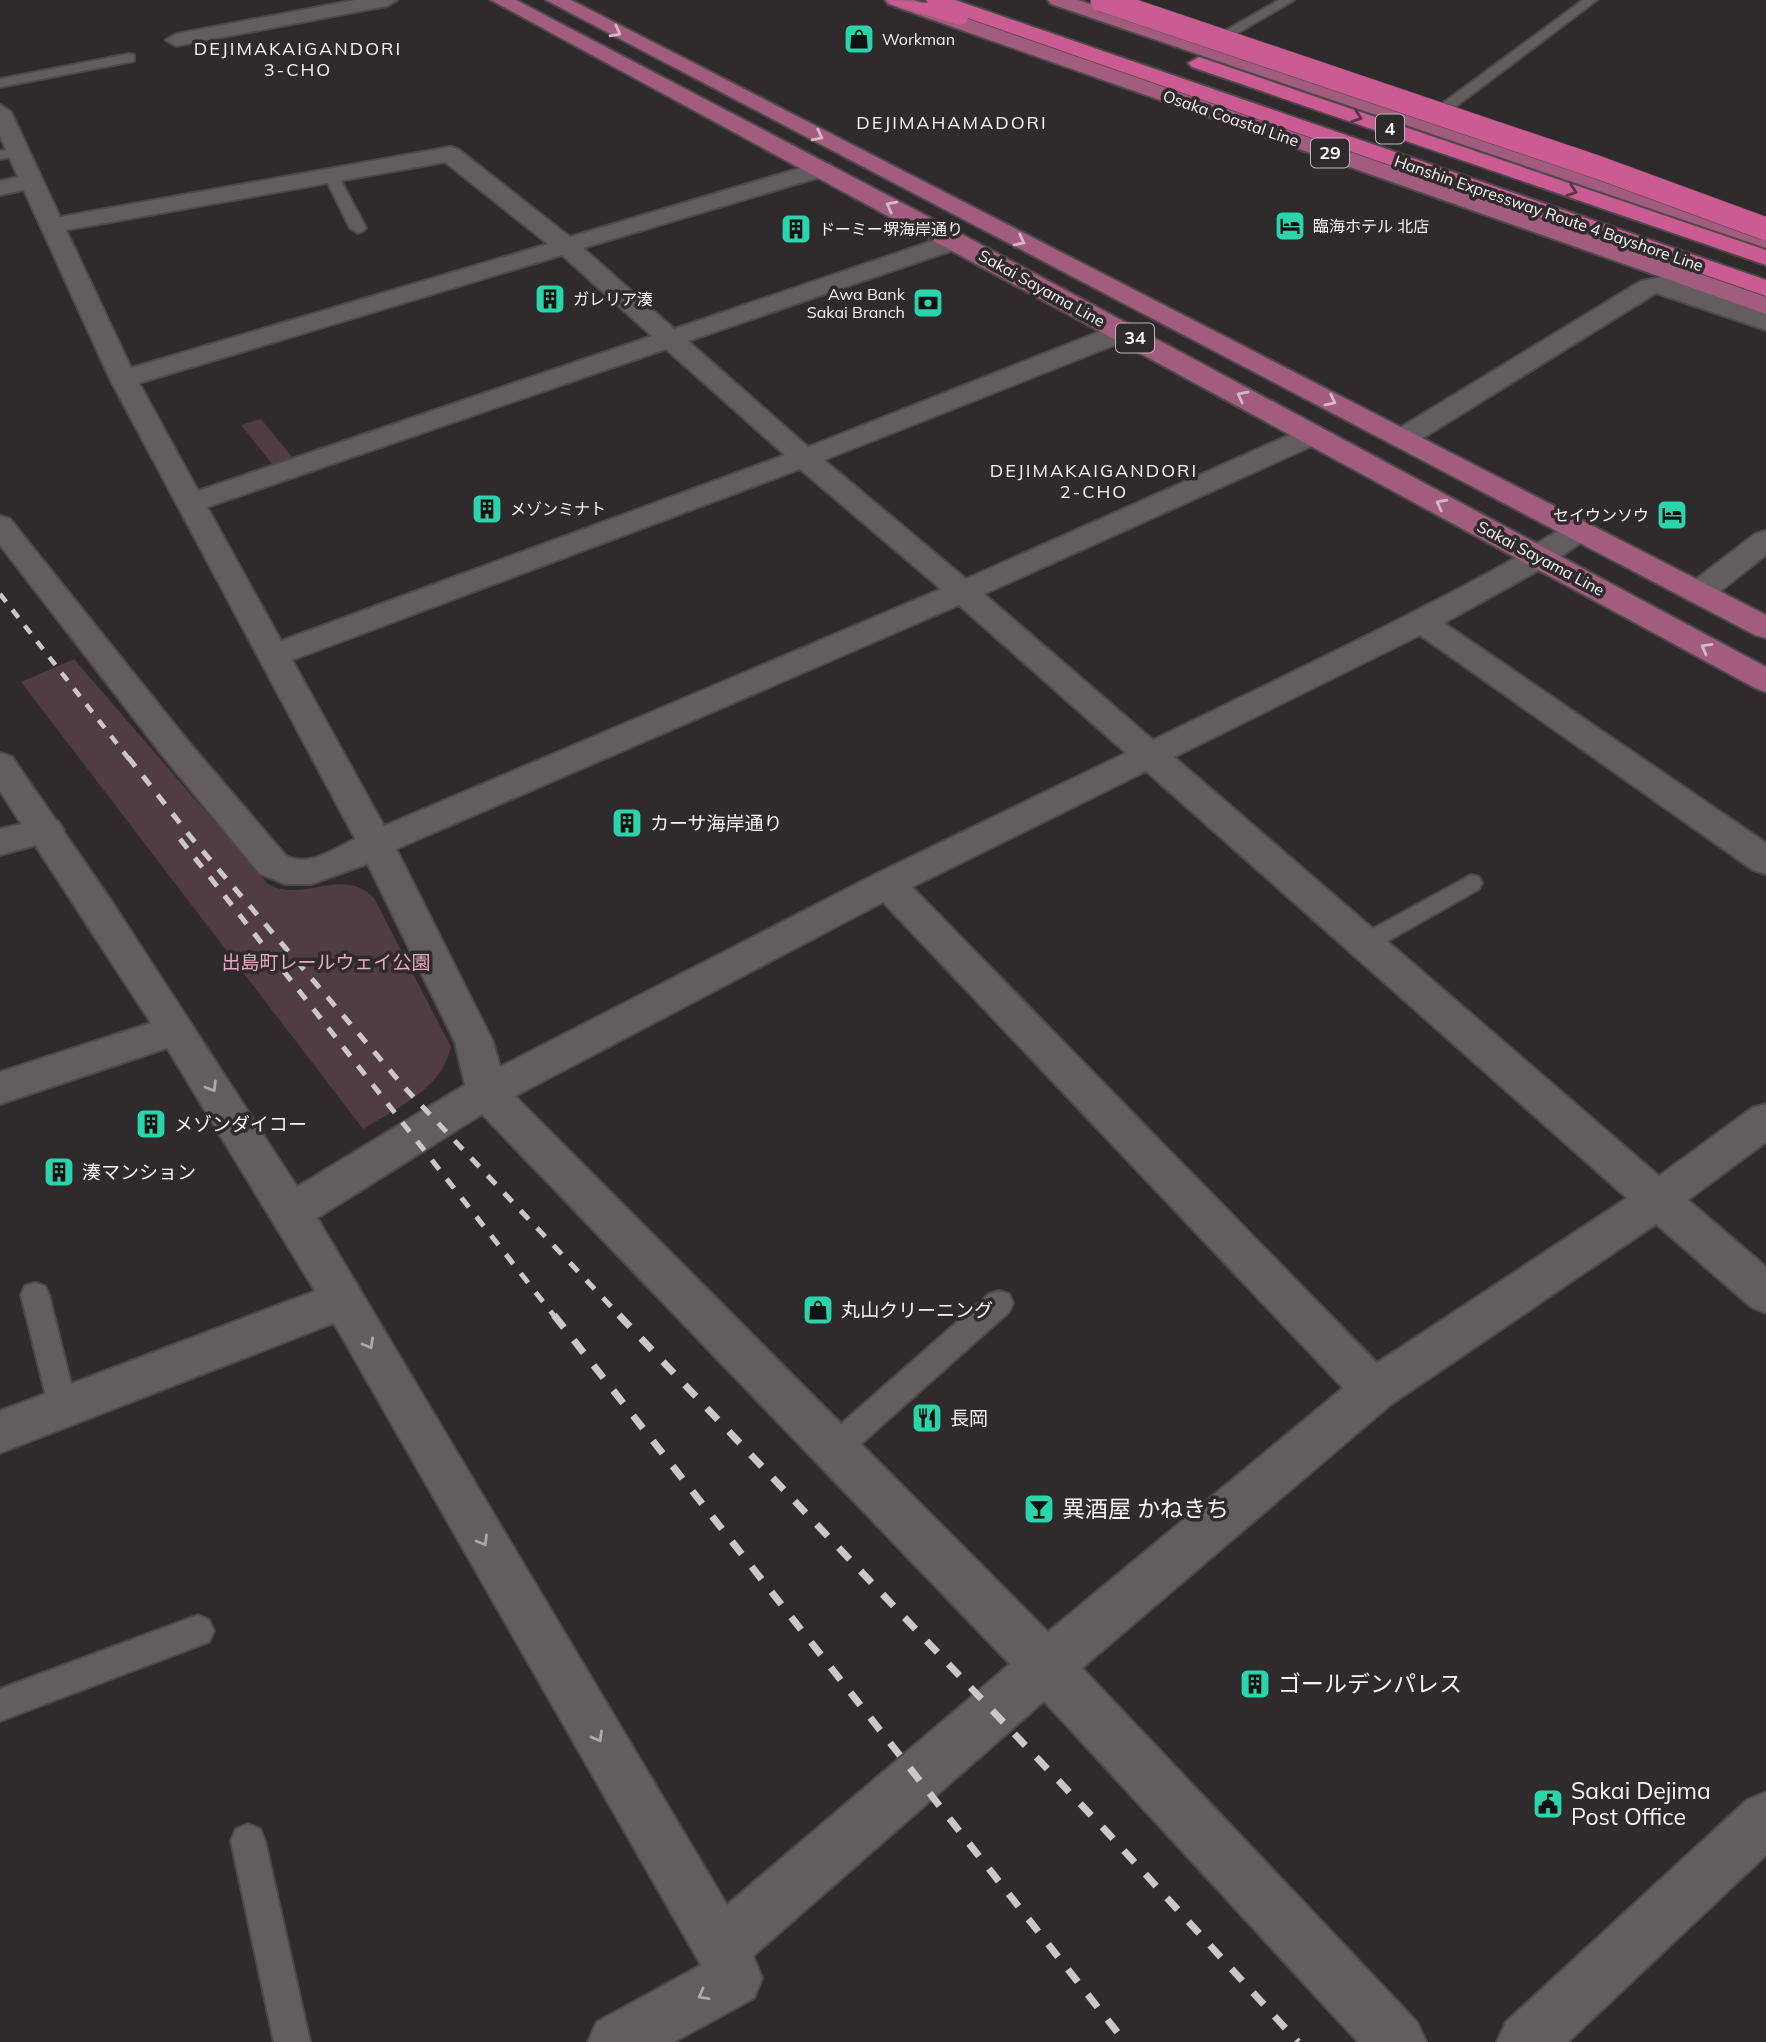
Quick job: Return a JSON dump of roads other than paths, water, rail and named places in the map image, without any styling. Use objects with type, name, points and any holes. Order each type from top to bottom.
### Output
[{"type":"highway","points":[[896,0],[1328,136]]},
{"type":"highway","name":"Hanshin Expressway Route 4 Bayshore Line","points":[[936,0],[1766,288]]},
{"type":"highway","points":[[1102,0],[1597,167],[1766,229]]},
{"type":"highway","name":"Hanshin Expressway Route 4 Bayshore Line","points":[[1049,5],[1766,258]]},
{"type":"main road","name":"Sakai Sayama Line","points":[[501,0],[956,241],[1766,681]]},
{"type":"main road","name":"Sakai Sayama Line","points":[[556,0],[1766,628]]},
{"type":"main road","name":"Osaka Coastal Line","points":[[896,0],[1766,306]]},
{"type":"main road","points":[[1049,5],[1202,48],[1766,241]]},
{"type":"street","points":[[176,40],[387,0]]},
{"type":"street","points":[[0,112],[13,169],[53,225],[123,379],[376,844],[474,1042],[486,1092],[1046,1666],[1397,2042]]},
{"type":"street","points":[[53,225],[450,154],[566,246],[804,458],[963,592],[1766,1294]]},
{"type":"street","points":[[123,379],[822,169]]},
{"type":"street","points":[[190,503],[956,241]]},
{"type":"street","points":[[1403,438],[1650,286],[1664,285],[1766,322]]},
{"type":"street","points":[[272,656],[804,458],[1124,332]]},
{"type":"street","points":[[0,526],[175,748],[273,865],[286,874],[306,873],[963,592],[1313,435]]},
{"type":"street","points":[[292,1212],[486,1092],[887,884],[1422,622],[1539,558],[1579,531]]},
{"type":"street","points":[[1698,593],[1766,540]]},
{"type":"street","points":[[1422,622],[1766,861]]},
{"type":"street","points":[[0,765],[46,830],[292,1212],[720,1947],[734,1978],[617,2042]]},
{"type":"street","points":[[0,842],[46,830]]},
{"type":"street","points":[[887,884],[1374,1390]]},
{"type":"street","points":[[0,1088],[176,1030]]},
{"type":"street","points":[[720,1947],[1046,1666],[1374,1390],[1658,1199],[1766,1120]]},
{"type":"street","points":[[0,1432],[343,1300]]},
{"type":"street","points":[[1526,2042],[1766,1819]]},
{"type":"lane","points":[[1202,48],[1288,0]]},
{"type":"lane","points":[[1425,123],[1591,0]]},
{"type":"lane","points":[[0,83],[129,58]]},
{"type":"lane","points":[[331,175],[358,228]]},
{"type":"lane","points":[[1364,944],[1471,883]]},
{"type":"lane","points":[[35,1295],[62,1408]]},
{"type":"lane","points":[[834,1449],[999,1303]]},
{"type":"lane","points":[[0,1704],[198,1631]]},
{"type":"lane","points":[[248,1841],[292,2042]]},
{"type":"railway","points":[[0,594],[129,759]]},
{"type":"railway","points":[[128,757],[190,836],[405,1088],[621,1317]]},
{"type":"railway","points":[[180,839],[555,1317]]},
{"type":"railway","points":[[554,1315],[1125,2042]]},
{"type":"railway","points":[[619,1315],[1107,1832],[1298,2042]]},
{"type":"place","name":"Workman","points":[[859,39]]},
{"type":"place","name":"臨海ホテル 北店","points":[[1290,226]]},
{"type":"place","name":"ドーミー堺海岸通り","points":[[796,229]]},
{"type":"place","name":"ガレリア湊","points":[[550,299]]},
{"type":"place","name":"Awa Bank Sakai Branch","points":[[928,303]]},
{"type":"place","name":"メゾンミナト","points":[[487,509]]},
{"type":"place","name":"セイウンソウ","points":[[1672,515]]},
{"type":"place","name":"カーサ海岸通り","points":[[627,823]]},
{"type":"place","name":"メゾンダイコー","points":[[151,1124]]},
{"type":"place","name":"湊マンション","points":[[59,1172]]},
{"type":"place","name":"丸山クリーニング","points":[[818,1310]]},
{"type":"place","name":"長岡","points":[[927,1418]]},
{"type":"place","name":"異酒屋 かねきち","points":[[1039,1509]]},
{"type":"place","name":"ゴールデンパレス","points":[[1255,1684]]},
{"type":"place","name":"Sakai Dejima Post Office","points":[[1548,1804]]},
{"type":"district","name":"DEJIMAKAIGANDORI 3-CHO","points":[[298,59]]},
{"type":"district","name":"DEJIMAHAMADORI","points":[[952,123]]},
{"type":"district","name":"DEJIMAKAIGANDORI 2-CHO","points":[[1094,482]]},
{"type":"park label","name":"出島町レールウェイ公園","points":[[326,962]]}]
